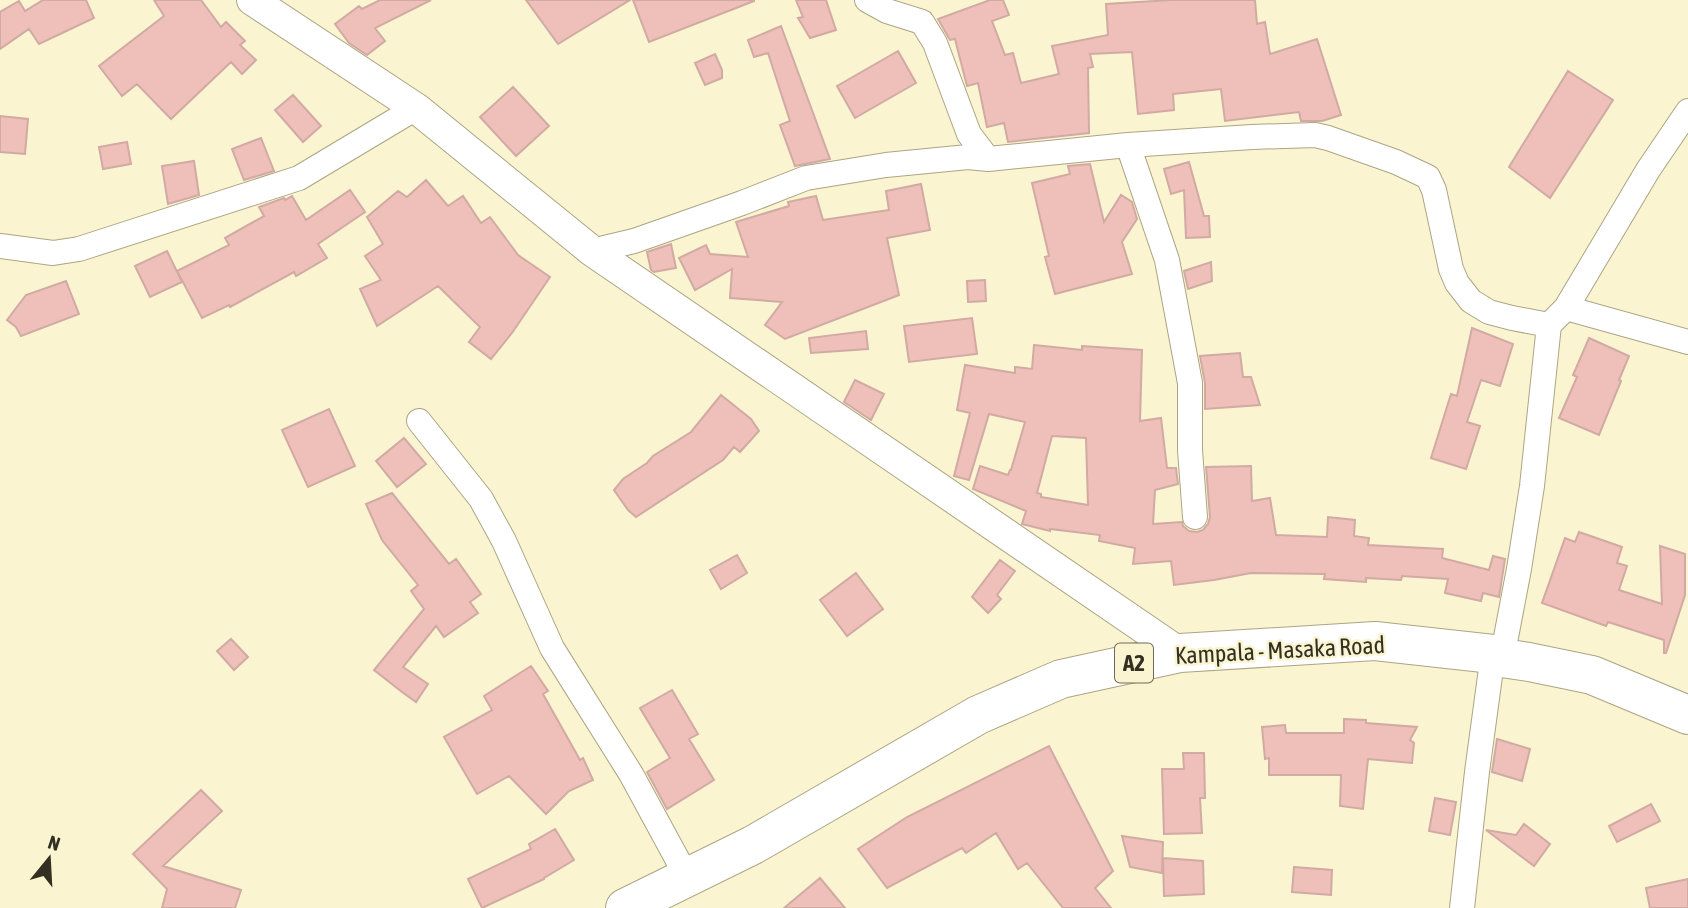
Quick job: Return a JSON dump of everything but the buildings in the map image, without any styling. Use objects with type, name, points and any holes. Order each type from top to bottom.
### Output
[{"type":"main road","name":"Kampala - Masaka Road","points":[[625,908],[753,845],[978,715],[1061,679],[1180,653],[1375,641],[1498,656],[1592,675],[1688,715]]},
{"type":"street","points":[[252,0],[416,108],[592,251],[1180,653]]},
{"type":"street","points":[[867,0],[922,22],[935,43],[969,134],[988,159]]},
{"type":"street","points":[[0,246],[53,253],[79,249],[299,178],[416,108]]},
{"type":"street","points":[[1462,908],[1477,772],[1498,656],[1519,569],[1532,486],[1544,365],[1558,316],[1648,170],[1688,111]]},
{"type":"street","points":[[592,251],[634,241],[806,178],[913,162],[968,157],[988,159],[1128,145],[1252,136],[1315,135],[1396,162],[1428,177],[1434,190],[1451,269],[1457,283],[1471,301],[1489,312],[1512,318],[1558,316],[1688,342]]},
{"type":"street","points":[[1128,145],[1167,261],[1190,383],[1190,450],[1195,517]]},
{"type":"street","points":[[419,421],[481,499],[505,541],[552,648],[631,774],[687,877]]}]
